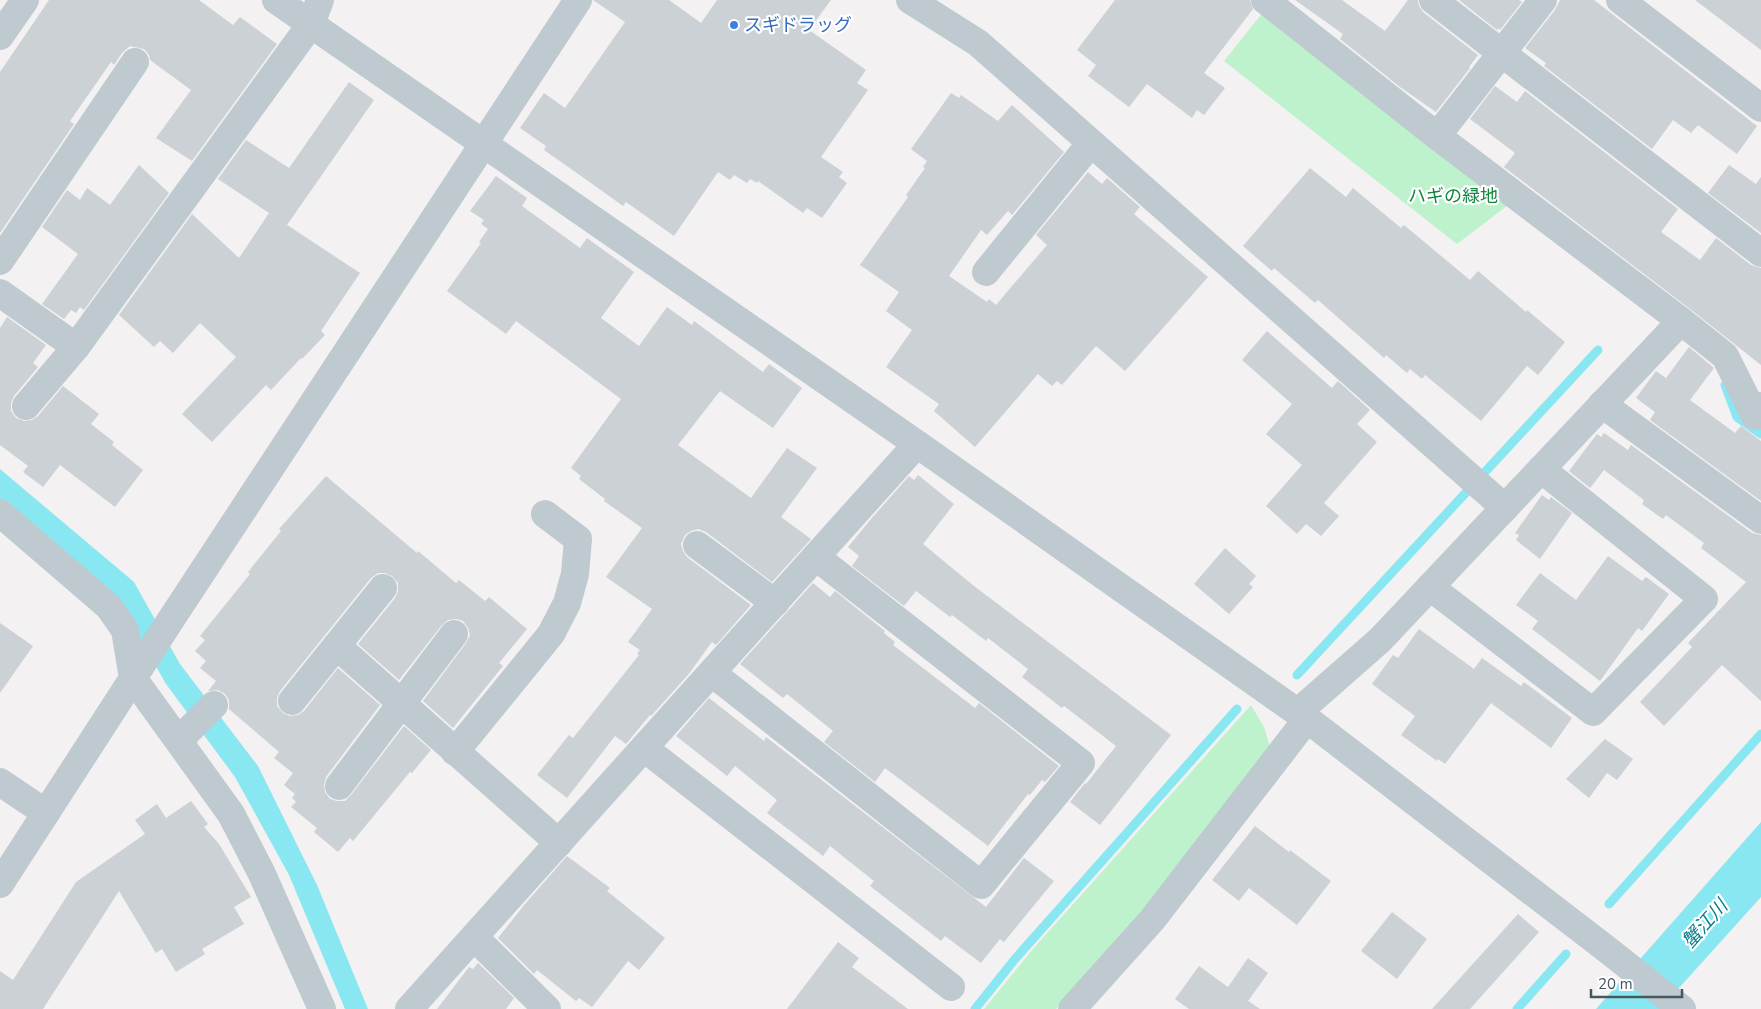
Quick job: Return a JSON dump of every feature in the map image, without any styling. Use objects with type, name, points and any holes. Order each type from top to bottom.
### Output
[{"type":"street","points":[[0,36],[25,0]]},
{"type":"street","points":[[276,0],[316,12],[483,143],[1303,715],[1682,1009]]},
{"type":"street","points":[[0,884],[170,621],[578,0]]},
{"type":"street","points":[[910,0],[978,42],[1487,492]]},
{"type":"street","points":[[1265,0],[1437,136],[1725,356],[1759,414]]},
{"type":"street","points":[[1433,0],[1761,253]]},
{"type":"street","points":[[1437,136],[1543,0]]},
{"type":"street","points":[[1620,0],[1757,95]]},
{"type":"street","points":[[26,406],[76,347],[316,12]]},
{"type":"street","points":[[0,261],[135,62]]},
{"type":"street","points":[[986,272],[1091,142]]},
{"type":"street","points":[[0,293],[76,347]]},
{"type":"street","points":[[1072,1009],[1152,920],[1303,715],[1380,640],[1430,587],[1487,492],[1542,469],[1681,321]]},
{"type":"street","points":[[1602,404],[1761,520]]},
{"type":"street","points":[[409,1009],[916,444]]},
{"type":"street","points":[[1430,587],[1593,712],[1704,599],[1542,469]]},
{"type":"street","points":[[0,513],[109,607],[125,630],[139,669],[185,734],[262,872],[322,1009]]},
{"type":"street","points":[[455,752],[551,634],[567,603],[575,574],[578,539],[545,514]]},
{"type":"street","points":[[697,546],[775,603]]},
{"type":"street","points":[[712,673],[981,885],[1081,763],[816,556]]},
{"type":"street","points":[[292,701],[383,588]]},
{"type":"street","points":[[339,786],[454,634]]},
{"type":"street","points":[[337,646],[559,843]]},
{"type":"street","points":[[185,734],[214,705]]},
{"type":"street","points":[[644,748],[951,987]]},
{"type":"street","points":[[0,782],[46,813]]},
{"type":"street","points":[[474,937],[547,1009]]},
{"type":"green space","name":"ハギの緑地","points":[[1264,11],[1516,199],[1457,244],[1224,61]]},
{"type":"green space","points":[[1251,705],[1264,727],[1271,750],[1143,914],[1056,1009],[984,1009],[1033,949]]},
{"type":"water","points":[[0,469],[134,582],[180,664],[258,766],[317,885],[368,1009],[345,1009],[289,875],[235,777],[166,684],[118,600],[0,502]]},
{"type":"water","name":"蟹江川","points":[[1761,822],[1761,897],[1660,1009],[1596,1009]]},
{"type":"building","points":[[49,0],[199,0],[233,25],[240,17],[277,44],[192,161],[156,138],[191,90],[150,60],[149,55],[144,49],[130,46],[122,53],[114,65],[111,62],[70,121],[74,124],[0,233],[0,72]]},
{"type":"building","points":[[593,0],[669,0],[701,23],[717,0],[831,0],[809,30],[866,70],[857,83],[868,90],[821,157],[843,172],[839,177],[847,183],[822,218],[807,208],[803,213],[758,181],[757,183],[750,179],[747,183],[734,175],[730,180],[718,172],[674,236],[626,202],[623,206],[544,150],[546,146],[520,128],[544,93],[565,108],[625,22]]},
{"type":"building","points":[[1115,0],[1250,0],[1253,9],[1204,73],[1225,88],[1204,115],[1197,110],[1192,118],[1147,84],[1129,107],[1088,76],[1096,65],[1077,50]]},
{"type":"building","points":[[1295,0],[1342,0],[1385,31],[1408,0],[1418,0],[1423,12],[1478,55],[1436,112],[1400,87],[1340,39],[1343,34]]},
{"type":"building","points":[[1459,0],[1519,0],[1522,2],[1500,30],[1499,28],[1497,30]]},
{"type":"building","points":[[1560,0],[1594,0],[1757,126],[1737,154],[1698,125],[1691,133],[1673,120],[1652,149],[1544,66],[1546,63],[1525,48],[1555,10]]},
{"type":"building","points":[[1695,0],[1761,0],[1761,50]]},
{"type":"building","points":[[349,82],[374,100],[287,225],[218,179],[246,140],[289,168]]},
{"type":"building","points":[[1495,86],[1517,102],[1525,91],[1678,209],[1661,232],[1700,260],[1716,238],[1751,265],[1761,268],[1761,365],[1504,167],[1515,153],[1470,119]]},
{"type":"building","points":[[951,93],[959,98],[961,95],[998,121],[1012,105],[1064,152],[1012,215],[1008,211],[987,235],[981,230],[949,276],[987,302],[989,299],[996,305],[1047,245],[1036,235],[1088,172],[1102,184],[1107,178],[1140,207],[1134,214],[1208,277],[1125,371],[1096,346],[1062,385],[1057,381],[1052,386],[1038,374],[975,447],[934,411],[939,404],[886,367],[912,330],[886,311],[899,292],[860,265],[908,197],[906,195],[925,168],[923,167],[927,161],[911,149]]},
{"type":"building","points":[[139,165],[169,193],[84,310],[80,307],[76,313],[71,310],[64,319],[42,304],[78,254],[42,227],[67,190],[80,200],[87,188],[110,205]]},
{"type":"building","points":[[1729,165],[1756,184],[1761,177],[1761,233],[1708,193]]},
{"type":"building","points":[[1310,168],[1346,197],[1353,188],[1401,228],[1404,225],[1470,280],[1478,271],[1565,342],[1538,375],[1527,366],[1481,421],[1425,375],[1422,379],[1410,369],[1407,373],[1386,355],[1384,358],[1318,300],[1315,303],[1274,268],[1272,271],[1243,246]]},
{"type":"building","points":[[496,176],[527,198],[522,206],[580,248],[587,238],[634,272],[601,318],[639,346],[667,307],[692,325],[694,321],[763,372],[769,364],[802,388],[773,428],[720,391],[678,445],[751,498],[787,448],[817,468],[781,517],[811,539],[772,582],[706,532],[698,529],[685,535],[681,544],[687,557],[751,605],[716,645],[712,642],[688,675],[650,715],[626,744],[615,736],[567,798],[537,775],[569,735],[573,738],[639,655],[637,654],[640,650],[628,642],[652,609],[606,577],[642,528],[604,501],[605,499],[579,479],[581,476],[571,468],[621,399],[516,321],[506,334],[447,291],[481,243],[479,242],[488,229],[481,224],[484,220],[470,211]]},
{"type":"building","points":[[269,213],[360,273],[321,331],[325,335],[271,390],[266,385],[212,442],[182,414],[236,357],[200,323],[173,353],[160,341],[154,347],[119,315],[192,214],[239,258]]},
{"type":"building","points":[[7,317],[46,345],[33,363],[38,367],[14,396],[11,403],[11,411],[16,418],[24,421],[32,420],[38,416],[63,386],[99,414],[91,424],[114,442],[112,445],[143,470],[115,507],[60,465],[43,487],[23,472],[28,466],[0,445],[0,328]]},
{"type":"building","points":[[1267,331],[1332,388],[1338,381],[1370,410],[1357,424],[1377,442],[1324,503],[1339,516],[1321,536],[1306,524],[1297,534],[1266,506],[1302,465],[1266,434],[1292,404],[1242,360]]},
{"type":"building","points":[[1689,347],[1714,368],[1690,400],[1735,433],[1741,426],[1761,441],[1761,501],[1650,420],[1655,412],[1636,398],[1656,371],[1666,378]]},
{"type":"building","points":[[1604,433],[1628,450],[1631,445],[1752,533],[1761,535],[1761,701],[1722,665],[1664,726],[1640,702],[1692,647],[1688,643],[1746,582],[1701,548],[1704,543],[1666,515],[1663,519],[1642,504],[1644,500],[1604,470],[1590,488],[1569,471],[1597,434],[1601,437]]},
{"type":"building","points":[[918,475],[954,504],[923,544],[974,586],[1171,735],[1100,825],[1070,802],[1116,746],[1022,677],[1028,669],[988,638],[986,641],[916,591],[904,606],[852,566],[859,556],[848,547],[909,476],[914,480]]},
{"type":"building","points":[[326,476],[417,553],[418,551],[456,583],[459,580],[485,601],[489,597],[527,629],[499,663],[503,666],[453,728],[423,701],[466,643],[470,635],[468,628],[463,621],[456,619],[448,620],[399,680],[358,644],[395,598],[398,591],[398,583],[392,576],[378,573],[371,578],[280,691],[277,698],[277,706],[283,713],[290,716],[298,715],[304,711],[338,668],[380,705],[326,777],[325,792],[330,799],[337,801],[345,801],[351,795],[404,726],[431,750],[412,773],[410,772],[353,841],[350,838],[338,852],[314,832],[317,828],[291,807],[296,802],[292,798],[295,794],[284,785],[293,773],[274,758],[279,752],[229,709],[229,700],[225,694],[218,690],[208,691],[216,681],[200,668],[206,661],[195,651],[205,640],[200,636],[250,574],[248,572],[281,531],[279,529]]},
{"type":"building","points":[[1542,495],[1549,500],[1551,497],[1572,513],[1540,559],[1516,540],[1519,535],[1515,533]]},
{"type":"building","points":[[1225,548],[1256,576],[1249,584],[1253,587],[1229,614],[1194,584]]},
{"type":"building","points":[[1608,556],[1642,581],[1646,577],[1669,594],[1642,631],[1638,628],[1600,681],[1532,629],[1538,621],[1516,605],[1540,573],[1576,600]]},
{"type":"building","points":[[813,583],[830,597],[835,591],[885,631],[884,633],[895,642],[893,645],[975,708],[979,703],[1059,766],[1045,782],[1042,780],[1030,795],[1028,794],[988,846],[885,768],[875,782],[824,742],[833,731],[787,694],[783,698],[740,664]]},
{"type":"building","points":[[0,623],[33,646],[0,693]]},
{"type":"building","points":[[1419,629],[1474,669],[1482,658],[1521,686],[1524,682],[1572,718],[1551,748],[1491,703],[1445,764],[1438,759],[1437,761],[1401,735],[1415,716],[1372,684],[1393,655],[1398,658]]},
{"type":"building","points":[[709,698],[764,741],[766,737],[986,907],[1024,858],[1054,881],[1004,942],[1000,939],[981,963],[945,936],[941,941],[870,886],[874,881],[830,846],[823,856],[767,813],[777,800],[735,766],[727,776],[676,736]]},
{"type":"building","points":[[1605,739],[1633,759],[1617,780],[1607,773],[1589,798],[1566,779]]},
{"type":"building","points":[[191,801],[208,824],[204,827],[219,844],[251,897],[234,907],[244,924],[202,949],[205,954],[176,972],[162,949],[156,953],[119,891],[43,1009],[0,1009],[0,971],[13,980],[76,882],[145,834],[135,820],[157,804],[166,818]]},
{"type":"building","points":[[1255,826],[1331,881],[1297,925],[1249,888],[1239,901],[1212,880]]},
{"type":"building","points":[[567,856],[610,888],[607,891],[665,938],[639,970],[628,961],[592,1007],[579,998],[576,1001],[537,970],[534,974],[498,938]]},
{"type":"building","points":[[1392,912],[1427,939],[1397,979],[1361,951]]},
{"type":"building","points":[[1518,914],[1539,932],[1470,1009],[1432,1009]]},
{"type":"building","points":[[838,942],[859,958],[852,967],[908,1009],[787,1009]]},
{"type":"building","points":[[1248,958],[1268,973],[1248,1001],[1260,1009],[1189,1009],[1175,999],[1199,966],[1228,987]]},
{"type":"building","points":[[478,963],[514,998],[506,1009],[437,1009],[469,967],[473,969]]},
{"type":"waterway","points":[[1297,675],[1598,350]]},
{"type":"waterway","points":[[1725,385],[1737,417],[1761,434]]},
{"type":"waterway","points":[[975,1009],[1015,959],[1237,709]]},
{"type":"waterway","points":[[1609,904],[1761,734]]},
{"type":"waterway","points":[[1517,1009],[1566,954]]},
{"type":"place","name":"スギドラッグ","points":[[734,25]]}]
